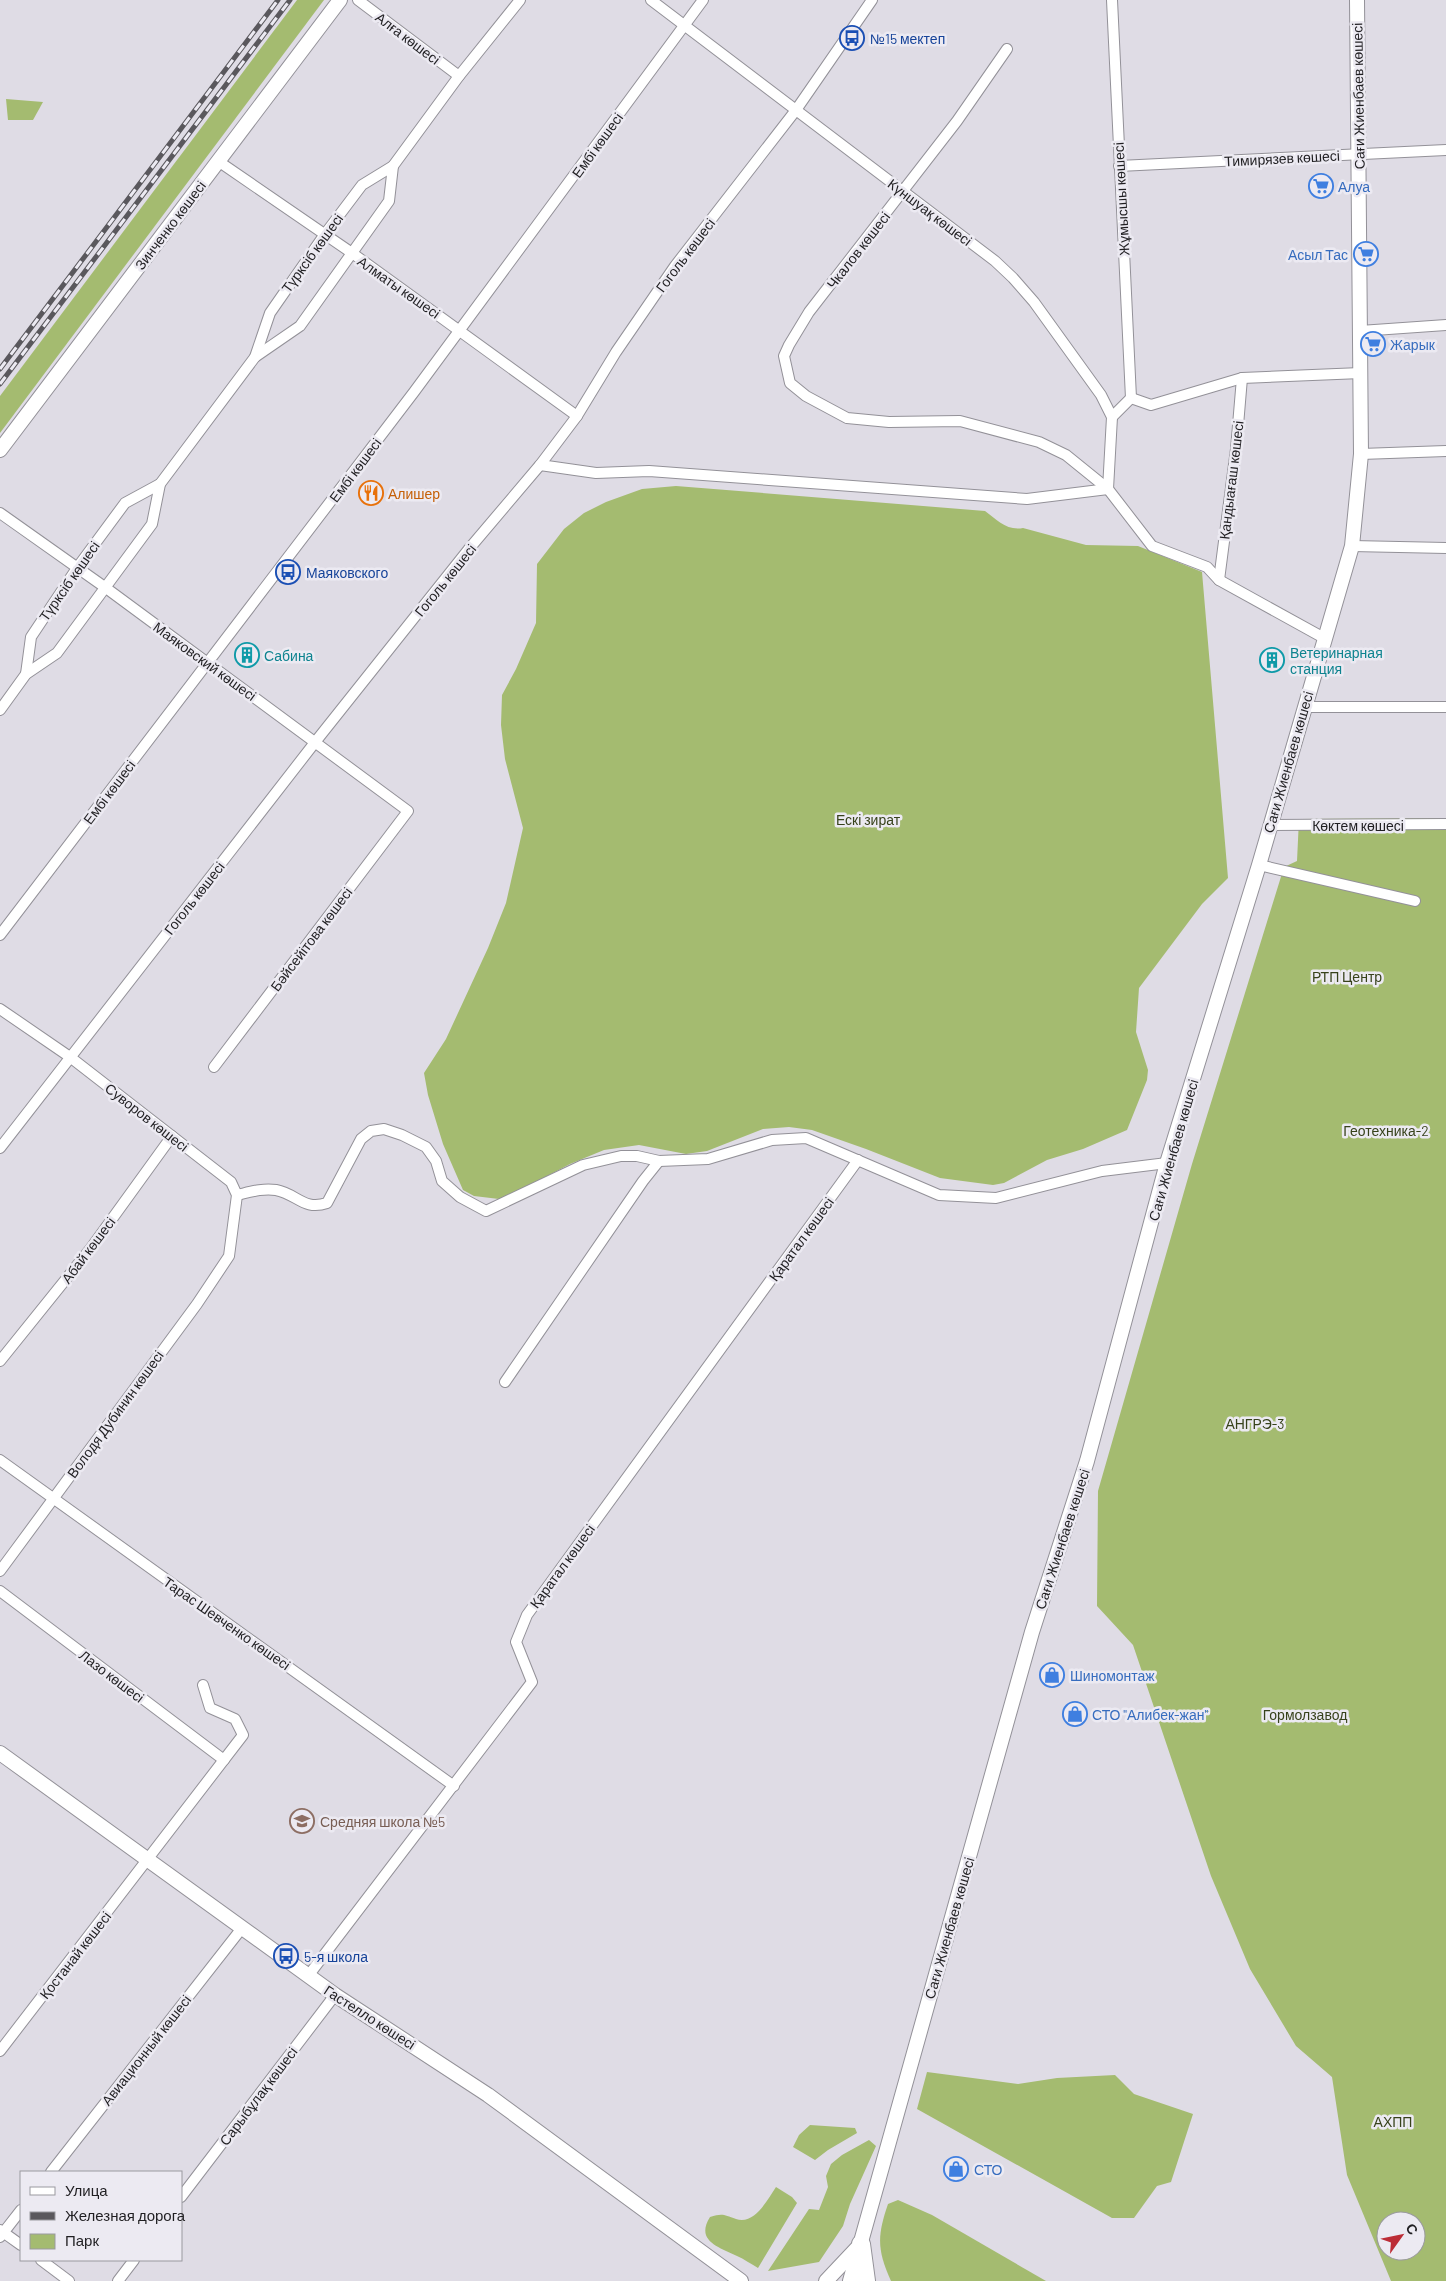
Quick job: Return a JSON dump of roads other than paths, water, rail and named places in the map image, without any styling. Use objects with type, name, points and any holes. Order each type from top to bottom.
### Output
[{"type":"highway","points":[[861,2244],[866,2281]]},
{"type":"main road","name":"Зинченко көшесі","points":[[0,450],[340,0]]},
{"type":"main road","name":"Сағи Жиенбаев көшесі","points":[[850,2281],[1032,1632],[1087,1461],[1168,1163],[1259,865],[1352,546],[1360,454],[1361,373],[1357,0]]},
{"type":"main road","name":"Гастелло көшесі","points":[[0,1754],[149,1859],[335,1995],[488,2095],[741,2281]]},
{"type":"main road","points":[[826,2281],[861,2244]]},
{"type":"street","name":"Алға көшесі","points":[[358,0],[460,76]]},
{"type":"street","name":"Түрксіб көшесі","points":[[26,674],[31,637],[77,568],[125,503],[160,484],[255,357],[270,313],[325,234],[363,183],[393,166],[520,0]]},
{"type":"street","name":"Күншуақ көшесі","points":[[651,0],[903,191],[1013,278],[1102,395],[1112,416],[1108,488]]},
{"type":"street","name":"Ембі көшесі","points":[[0,935],[460,330],[704,0]]},
{"type":"street","name":"Гоголь көшесі","points":[[0,1148],[316,741],[468,550],[540,465],[577,416],[616,352],[676,266],[796,110],[872,0]]},
{"type":"street","name":"Жұмысшы көшесі","points":[[1112,0],[1131,398]]},
{"type":"street","name":"Чкалов көшесі","points":[[1007,48],[957,121],[809,312],[784,356],[790,383],[806,396],[847,418],[889,422],[960,421],[1039,442],[1066,455],[1108,488]]},
{"type":"street","name":"Тимирязев көшесі","points":[[1119,166],[1446,150]]},
{"type":"street","name":"Алматы көшесі","points":[[218,161],[352,253],[577,416]]},
{"type":"street","name":"Түрксіб көшесі","points":[[255,357],[300,326],[389,201],[393,166]]},
{"type":"street","points":[[1360,331],[1446,325]]},
{"type":"street","points":[[1112,416],[1131,398],[1151,405],[1242,378],[1361,373]]},
{"type":"street","name":"Қандыағаш көшесі","points":[[1219,580],[1236,448],[1242,378]]},
{"type":"street","points":[[1360,454],[1446,450]]},
{"type":"street","points":[[540,465],[596,473],[659,472],[1028,498],[1108,488],[1152,546],[1207,567],[1219,580],[1324,638]]},
{"type":"street","name":"Түрксіб көшесі","points":[[0,710],[26,674],[57,653],[152,524],[160,484]]},
{"type":"street","name":"Маяковский көшесі","points":[[0,513],[106,588],[408,810]]},
{"type":"street","points":[[1352,546],[1446,548]]},
{"type":"street","points":[[1304,706],[1446,707]]},
{"type":"street","name":"Бәйсейітова көшесі","points":[[214,1067],[408,810]]},
{"type":"street","name":"Көктем көшесі","points":[[1270,825],[1446,824]]},
{"type":"street","points":[[1259,865],[1415,901]]},
{"type":"street","name":"Суворов көшесі","points":[[0,1009],[70,1057],[231,1182],[237,1195]]},
{"type":"street","points":[[237,1195],[264,1189],[278,1191],[306,1205],[327,1203],[361,1139],[371,1131],[384,1129],[402,1135],[426,1147],[436,1161],[442,1181],[460,1197],[486,1211],[584,1165],[621,1156],[637,1156],[659,1161],[708,1159],[772,1140],[806,1138],[939,1195],[996,1198],[1102,1171],[1168,1163]]},
{"type":"street","name":"Абай көшесі","points":[[0,1361],[91,1248],[172,1136]]},
{"type":"street","name":"Қаратал көшесі","points":[[308,1976],[532,1682],[516,1642],[527,1615],[858,1160]]},
{"type":"street","points":[[504,1382],[643,1181],[659,1161]]},
{"type":"street","name":"Володя Дубинин көшесі","points":[[0,1571],[191,1312],[229,1256],[237,1195]]},
{"type":"street","name":"Тарас Шевченко көшесі","points":[[0,1460],[454,1786]]},
{"type":"street","name":"Лазо көшесі","points":[[0,1591],[224,1760]]},
{"type":"street","points":[[149,1859],[243,1735],[235,1719],[210,1708],[203,1685]]},
{"type":"street","name":"Қостанай көшесі","points":[[0,2052],[149,1859]]},
{"type":"street","name":"Авиационный көшесі","points":[[52,2171],[242,1928]]},
{"type":"street","name":"Сарыбұлақ көшесі","points":[[182,2196],[335,1995]]},
{"type":"street","points":[[20,2211],[1,2233],[20,2245]]},
{"type":"street","points":[[42,2261],[69,2281]]},
{"type":"street","points":[[118,2281],[133,2261]]},
{"type":"railway","points":[[0,369],[278,0]]},
{"type":"railway","points":[[0,384],[290,0]]},
{"type":"place","name":"№15 мектеп","points":[[852,38]]},
{"type":"place","name":"Алуа","points":[[1321,186]]},
{"type":"place","name":"Асыл Тас","points":[[1366,254]]},
{"type":"place","name":"Жарык","points":[[1373,344]]},
{"type":"place","name":"Алишер","points":[[371,493]]},
{"type":"place","name":"Маяковского","points":[[288,572]]},
{"type":"place","name":"Сабина","points":[[247,655]]},
{"type":"place","name":"Ветеринарная станция","points":[[1272,660]]},
{"type":"place","name":"Шиномонтаж","points":[[1052,1675]]},
{"type":"place","name":"СТО \"Алибек-жан\"","points":[[1075,1714]]},
{"type":"place","name":"Средняя школа №5","points":[[302,1821]]},
{"type":"place","name":"5-я школа","points":[[286,1956]]},
{"type":"place","name":"СТО","points":[[956,2169]]},
{"type":"park label","name":"Ескі зират","points":[[868,819]]},
{"type":"park label","name":"РТП Центр","points":[[1347,976]]},
{"type":"park label","name":"Геотехника-2","points":[[1386,1130]]},
{"type":"park label","name":"АНГРЭ-3","points":[[1255,1423]]},
{"type":"park label","name":"Гормолзавод","points":[[1305,1714]]},
{"type":"park label","name":"АХПП","points":[[1393,2121]]}]
